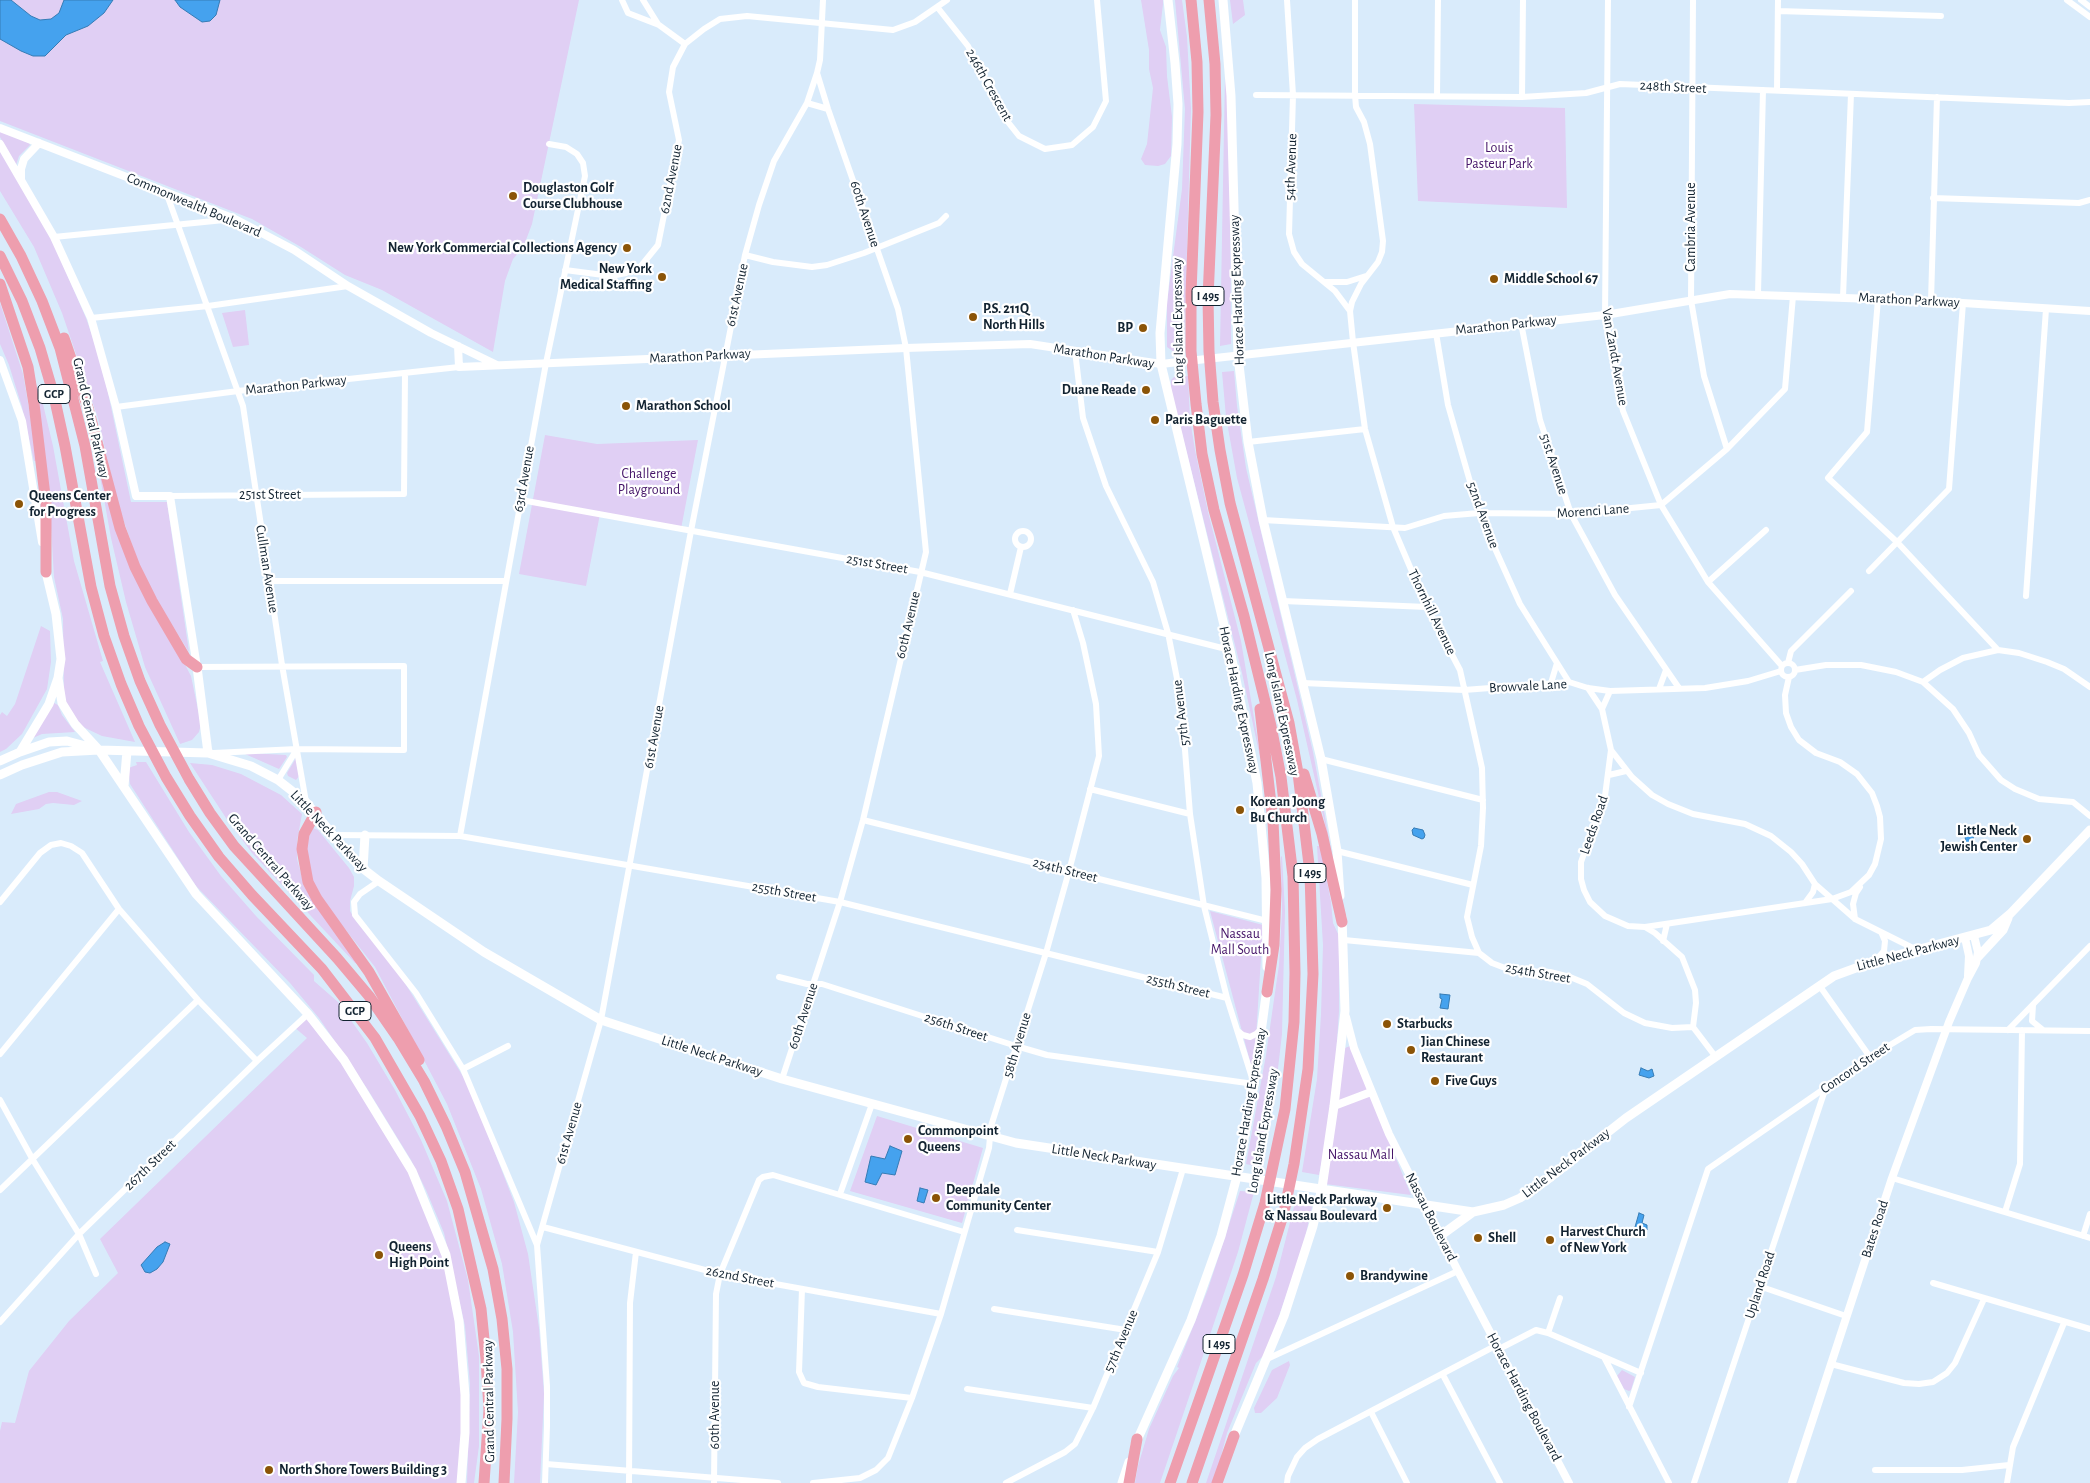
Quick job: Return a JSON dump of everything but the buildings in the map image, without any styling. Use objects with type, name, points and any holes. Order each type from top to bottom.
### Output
[{"type":"highway","name":"Long Island Expressway","points":[[1170,1483],[1243,1275],[1264,1203],[1285,1109],[1294,1022],[1295,925],[1293,876],[1281,777],[1271,726],[1244,616],[1214,510],[1202,454],[1196,404],[1191,351],[1191,294],[1198,112],[1197,62],[1191,0]]},
{"type":"highway","name":"Long Island Expressway","points":[[1192,1483],[1263,1279],[1284,1212],[1294,1164],[1308,1069],[1313,974],[1309,863],[1299,781],[1289,722],[1230,503],[1213,402],[1209,351],[1208,298],[1216,116],[1215,64],[1208,0]]},
{"type":"highway","name":"Grand Central Parkway","points":[[0,219],[21,256],[60,348],[85,446],[110,586],[124,636],[140,681],[160,725],[189,779],[234,846],[337,958],[369,996],[398,1038],[424,1081],[466,1172],[481,1220],[493,1269],[502,1319],[507,1369],[504,1483]]},
{"type":"highway","name":"Grand Central Parkway","points":[[0,256],[22,301],[40,348],[60,421],[91,587],[112,660],[139,726],[166,777],[190,816],[219,857],[252,896],[322,969],[375,1038],[420,1116],[441,1161],[458,1209],[481,1309],[489,1410],[484,1483]]},
{"type":"highway","points":[[21,256],[60,328],[75,368],[88,408],[120,528],[135,567],[152,601],[186,659],[196,667]]},
{"type":"highway","points":[[0,284],[28,367],[36,413],[46,504],[46,572]]},
{"type":"highway","points":[[1244,616],[1262,723],[1274,821],[1275,935],[1267,992]]},
{"type":"highway","points":[[1289,722],[1322,834],[1342,922]]},
{"type":"highway","points":[[316,812],[304,834],[302,849],[308,882],[317,899],[369,972],[391,1008],[432,1088],[446,1126]]},
{"type":"highway","points":[[1217,1483],[1234,1436]]},
{"type":"highway","points":[[1125,1480],[1137,1440]]},
{"type":"main road","name":"Horace Harding Expressway","points":[[1137,1440],[1191,1320],[1206,1280],[1237,1176],[1254,1084],[1267,992],[1266,878],[1257,783],[1230,650],[1161,364],[1160,333],[1177,144],[1177,96],[1172,26],[1168,0]]},
{"type":"main road","name":"Horace Harding Expressway","points":[[1223,0],[1231,96],[1238,356],[1248,442],[1263,520],[1321,759],[1337,851],[1344,940],[1344,1011],[1334,1106],[1322,1188],[1298,1275],[1268,1359],[1234,1436],[1223,1483]]},
{"type":"main road","points":[[20,752],[49,704],[58,678],[61,659],[56,614],[46,572]]},
{"type":"main road","points":[[196,667],[208,753]]},
{"type":"main road","points":[[58,678],[62,703],[75,724],[99,750],[196,894],[308,1014],[344,1060],[412,1171],[446,1255],[459,1321],[464,1376],[465,1433],[461,1483]]},
{"type":"main road","name":"Little Neck Parkway","points":[[0,761],[20,752],[59,741],[99,750]]},
{"type":"main road","name":"Little Neck Parkway","points":[[0,776],[49,755],[99,750],[208,753],[251,766],[278,780],[316,812],[334,835],[378,881],[484,952],[601,1020],[782,1078],[1028,1145],[1473,1212],[1504,1205],[1522,1197],[1624,1120],[1819,985],[1849,970],[1991,930],[2010,914],[2090,830]]},
{"type":"main road","points":[[124,786],[127,751]]},
{"type":"main road","points":[[364,868],[365,835]]},
{"type":"main road","points":[[1978,957],[2003,930],[2010,914]]},
{"type":"main road","points":[[1440,1236],[1473,1212]]},
{"type":"street","points":[[622,0],[628,13],[659,25],[686,44],[720,19],[731,16],[893,30],[915,22],[947,0]]},
{"type":"street","points":[[643,0],[659,25]]},
{"type":"street","name":"61st Avenue","points":[[545,1483],[547,1386],[537,1245],[601,1020],[631,865],[691,530],[745,255],[774,161],[807,103],[817,73],[820,60],[822,0]]},
{"type":"street","name":"246th Crescent","points":[[938,8],[968,46],[1004,117],[1019,136],[1045,149],[1072,145],[1093,127],[1106,102],[1097,0]]},
{"type":"street","name":"54th Avenue","points":[[1286,0],[1294,95],[1289,234],[1294,252],[1302,264],[1326,282],[1340,296],[1350,311]]},
{"type":"street","name":"Thornhill Avenue","points":[[1355,0],[1356,107],[1364,122],[1370,144],[1383,241],[1382,252],[1378,262],[1355,293],[1350,311],[1353,342],[1365,429],[1393,527],[1426,607],[1460,670],[1482,768],[1482,846],[1467,917],[1472,937],[1479,953]]},
{"type":"street","points":[[1437,96],[1438,0]]},
{"type":"street","points":[[1522,0],[1522,96]]},
{"type":"street","name":"Van Zandt Avenue","points":[[1608,0],[1605,315],[1624,411],[1661,505],[1708,582],[1784,667]]},
{"type":"street","name":"Cambria Avenue","points":[[1693,0],[1691,300],[1704,376],[1727,448]]},
{"type":"street","points":[[1777,90],[1778,0]]},
{"type":"street","points":[[2067,0],[2090,16]]},
{"type":"street","points":[[2081,0],[2090,7]]},
{"type":"street","points":[[1778,11],[1941,16]]},
{"type":"street","name":"62nd Avenue","points":[[566,270],[611,276],[626,273],[641,266],[658,245],[679,140],[669,92],[671,75],[673,67],[686,44]]},
{"type":"street","name":"60th Avenue","points":[[782,1078],[840,902],[863,820],[926,552],[906,348],[894,295],[828,110],[817,73]]},
{"type":"street","name":"248th Street","points":[[1256,95],[1522,96],[1586,93],[1620,84],[1937,98],[2069,103],[2090,102]]},
{"type":"street","points":[[1758,294],[1763,90]]},
{"type":"street","points":[[1842,297],[1851,94]]},
{"type":"street","points":[[1931,301],[1937,98]]},
{"type":"street","points":[[807,103],[828,110]]},
{"type":"street","name":"Commonwealth Boulevard","points":[[0,128],[235,219],[294,250],[348,286],[458,346],[499,366]]},
{"type":"street","points":[[21,181],[21,169],[24,159],[40,143]]},
{"type":"street","points":[[0,144],[54,237],[90,318],[116,407]]},
{"type":"street","name":"63rd Avenue","points":[[460,836],[520,500],[585,176],[583,163],[577,154],[566,147],[549,144]]},
{"type":"street","name":"Cullman Avenue","points":[[166,192],[243,406],[282,666],[306,802]]},
{"type":"street","points":[[1933,198],[2079,203],[2090,200]]},
{"type":"street","points":[[745,255],[773,262],[812,267],[827,265],[876,248],[939,222],[946,216]]},
{"type":"street","points":[[54,237],[235,219]]},
{"type":"street","points":[[1326,282],[1347,282],[1366,276]]},
{"type":"street","points":[[90,318],[208,306],[348,286]]},
{"type":"street","name":"Marathon Parkway","points":[[116,407],[238,391],[459,368],[724,355],[1030,344],[1161,364],[1605,315],[1730,294],[1931,301],[2090,311]]},
{"type":"street","points":[[1661,505],[1727,448],[1785,389],[1793,296]]},
{"type":"street","points":[[1878,299],[1867,432],[1828,478],[1897,542],[1998,650]]},
{"type":"street","points":[[1869,572],[1949,489],[1963,303]]},
{"type":"street","points":[[2026,596],[2046,309]]},
{"type":"street","name":"51st Avenue","points":[[1521,323],[1540,420],[1571,514],[1614,595],[1679,688]]},
{"type":"street","name":"52nd Avenue","points":[[1436,333],[1448,405],[1479,513],[1520,604],[1569,682]]},
{"type":"street","points":[[458,346],[459,368]]},
{"type":"street","name":"57th Avenue","points":[[1074,351],[1083,418],[1106,486],[1152,582],[1168,633],[1182,699],[1190,814],[1204,906],[1227,998],[1254,1084]]},
{"type":"street","points":[[0,360],[22,421],[46,572]]},
{"type":"street","name":"251st Street","points":[[116,407],[136,496],[404,494],[405,374]]},
{"type":"street","points":[[1248,442],[1365,429]]},
{"type":"street","points":[[170,496],[196,667],[404,666],[404,750],[297,749],[208,753]]},
{"type":"street","name":"251st Street","points":[[520,500],[920,572],[1230,650]]},
{"type":"street","name":"Morenci Lane","points":[[1263,520],[1405,528],[1444,516],[1479,513],[1571,514],[1661,505]]},
{"type":"street","points":[[1708,582],[1766,530]]},
{"type":"street","points":[[1010,594],[1021,547]]},
{"type":"street","points":[[269,580],[506,581]]},
{"type":"street","points":[[1789,677],[1784,676],[1784,667],[1791,651],[1851,591]]},
{"type":"street","points":[[1283,601],[1426,607]]},
{"type":"street","name":"58th Avenue","points":[[813,1483],[860,1478],[876,1470],[888,1458],[912,1398],[941,1314],[988,1148],[991,1126],[1046,953],[1099,756],[1096,704],[1083,642],[1073,610]]},
{"type":"street","points":[[1923,682],[1940,670],[1963,658],[1998,650],[2019,653],[2047,662],[2071,673],[2090,687]]},
{"type":"street","points":[[1551,683],[1557,663]]},
{"type":"street","points":[[1795,670],[1826,665],[1861,665],[1896,672],[1923,682],[1953,709],[1969,733],[1985,764],[2001,780],[2015,789],[2040,799],[2073,802],[2090,816]]},
{"type":"street","points":[[1784,667],[1794,666],[1795,670]]},
{"type":"street","name":"Browvale Lane","points":[[1303,683],[1464,690],[1569,682],[1588,688],[1610,691],[1705,688],[1739,683],[1784,667]]},
{"type":"street","points":[[1659,689],[1666,670]]},
{"type":"street","points":[[1795,670],[1794,674],[1789,677],[1785,695],[1786,713],[1791,727],[1799,740],[1816,753],[1840,762],[1857,774],[1872,793],[1878,806],[1881,830],[1880,845],[1875,864],[1856,892],[1853,904],[1855,918]]},
{"type":"street","name":"Leeds Road","points":[[1588,688],[1602,709],[1611,750],[1609,775],[1597,823],[1581,862],[1581,879],[1590,902],[1606,916],[1628,926],[1645,927],[1664,940],[1682,957],[1692,980],[1696,1004],[1693,1027]]},
{"type":"street","points":[[1602,709],[1610,691]]},
{"type":"street","points":[[278,780],[297,749]]},
{"type":"street","points":[[1611,750],[1626,770],[1652,795],[1678,809],[1704,817],[1734,820],[1771,836],[1797,858],[1815,884],[1855,918],[1882,934],[1918,950]]},
{"type":"street","points":[[1321,759],[1483,800]]},
{"type":"street","points":[[1609,775],[1626,770]]},
{"type":"street","points":[[1090,789],[1190,814]]},
{"type":"street","name":"254th Street","points":[[863,820],[1267,921]]},
{"type":"street","name":"255th Street","points":[[334,835],[460,836],[840,902],[1227,998]]},
{"type":"street","points":[[0,902],[40,853],[52,845],[61,843],[71,846],[82,853],[119,909],[198,1000],[257,1061]]},
{"type":"street","points":[[1337,851],[1473,885]]},
{"type":"street","points":[[378,881],[360,894],[354,902],[355,915],[416,993],[463,1070],[537,1245]]},
{"type":"street","points":[[1645,927],[1832,899],[1850,892],[1864,881]]},
{"type":"street","points":[[1805,903],[1813,892],[1815,884]]},
{"type":"street","points":[[0,1054],[119,909]]},
{"type":"street","points":[[1664,940],[1667,924]]},
{"type":"street","points":[[1875,962],[1884,951],[1885,941],[1882,934]]},
{"type":"street","points":[[1970,937],[1978,957]]},
{"type":"street","name":"Bates Road","points":[[1968,978],[1970,937]]},
{"type":"street","name":"254th Street","points":[[1344,940],[1479,953],[1492,963],[1513,971],[1550,972],[1587,984],[1624,1013],[1646,1023],[1672,1028],[1693,1027]]},
{"type":"street","points":[[2008,1030],[2090,946]]},
{"type":"street","name":"Bates Road","points":[[1792,1483],[1892,1178],[1946,1029],[1978,957]]},
{"type":"street","name":"256th Street","points":[[779,977],[822,984],[1048,1055],[1254,1084]]},
{"type":"street","points":[[1819,985],[1870,1057]]},
{"type":"street","points":[[0,1190],[198,1000]]},
{"type":"street","points":[[2034,1004],[2032,1020],[2043,1030]]},
{"type":"street","name":"Nassau Boulevard","points":[[1344,1011],[1349,1034],[1389,1134],[1478,1311]]},
{"type":"street","name":"267th Street","points":[[0,1322],[78,1234],[308,1014]]},
{"type":"street","points":[[1693,1027],[1716,1056]]},
{"type":"street","points":[[1237,1030],[1243,1035],[1250,1037],[1262,1028]]},
{"type":"street","name":"Concord Street","points":[[1640,1373],[1708,1170],[1870,1057],[1915,1030],[2090,1032]]},
{"type":"street","points":[[2005,1212],[2020,1164],[2022,1030]]},
{"type":"street","points":[[463,1070],[508,1046]]},
{"type":"street","name":"Upland Road","points":[[1694,1483],[1826,1087]]},
{"type":"street","points":[[1334,1106],[1371,1092]]},
{"type":"street","points":[[0,1100],[33,1160],[78,1234],[96,1274]]},
{"type":"street","points":[[872,1104],[840,1194],[964,1232]]},
{"type":"street","name":"57th Avenue","points":[[1006,1483],[1065,1452],[1075,1444],[1093,1408],[1158,1252],[1183,1169]]},
{"type":"street","name":"60th Avenue","points":[[715,1480],[716,1294],[720,1274],[756,1185],[763,1177],[773,1175],[840,1194]]},
{"type":"street","points":[[1892,1178],[2086,1237],[2090,1214]]},
{"type":"street","name":"262nd Street","points":[[543,1227],[720,1274],[941,1314]]},
{"type":"street","points":[[1017,1230],[1158,1252]]},
{"type":"street","points":[[629,1483],[630,1303],[636,1252]]},
{"type":"street","points":[[1268,1359],[1458,1271]]},
{"type":"street","points":[[1933,1283],[2064,1323],[2090,1329]]},
{"type":"street","points":[[1759,1286],[1846,1316]]},
{"type":"street","points":[[802,1289],[798,1372],[804,1383],[818,1387],[912,1398]]},
{"type":"street","points":[[1548,1333],[1560,1298]]},
{"type":"street","points":[[1831,1364],[1904,1383],[1919,1384],[1933,1382],[1947,1372],[1955,1363],[1984,1298]]},
{"type":"street","points":[[994,1309],[1126,1330]]},
{"type":"street","name":"Horace Harding Boulevard","points":[[1478,1311],[1569,1483]]},
{"type":"street","points":[[2007,1483],[2013,1447],[2064,1323]]},
{"type":"street","points":[[1287,1483],[1293,1464],[1305,1448],[1318,1439],[1532,1331],[1548,1333],[1640,1373],[1629,1408]]},
{"type":"street","points":[[1604,1357],[1669,1483]]},
{"type":"street","points":[[1443,1375],[1500,1483]]},
{"type":"street","points":[[967,1389],[1093,1408]]},
{"type":"street","points":[[1371,1412],[1407,1483]]},
{"type":"street","points":[[546,1464],[715,1480],[778,1483]]},
{"type":"street","points":[[1874,1470],[1962,1470],[2009,1465]]},
{"type":"green space","points":[[0,0],[579,0],[532,224],[523,248],[513,259],[505,281],[493,352],[382,290],[345,275],[252,219],[0,121]]},
{"type":"green space","points":[[1141,0],[1163,0],[1160,30],[1166,47],[1172,117],[1171,156],[1165,164],[1158,166],[1145,165],[1141,159],[1147,144],[1153,88]]},
{"type":"green space","points":[[1175,0],[1182,0],[1187,37],[1191,109],[1184,350],[1174,352],[1167,347],[1167,302],[1182,189],[1185,109]]},
{"type":"green space","points":[[1230,0],[1243,0],[1245,15],[1233,24]]},
{"type":"green space","points":[[1225,75],[1229,113],[1231,344],[1220,346]]},
{"type":"green space","name":"Louis Pasteur Park","points":[[1414,104],[1565,108],[1567,208],[1418,201]]},
{"type":"green space","points":[[0,131],[30,145],[19,156],[16,165],[0,137]]},
{"type":"green space","points":[[0,151],[52,240],[86,318],[107,388],[131,502],[167,502],[189,652],[154,596],[139,565],[118,504],[98,418],[62,313],[34,247],[0,191]]},
{"type":"green space","points":[[0,303],[23,374],[38,461],[34,461],[22,407],[9,365],[0,344]]},
{"type":"green space","points":[[245,310],[249,345],[233,347],[222,313]]},
{"type":"green space","points":[[31,370],[42,400],[53,446],[74,561],[103,661],[100,662],[135,742],[102,736],[83,727],[73,716],[64,699],[63,619],[54,577],[50,509]]},
{"type":"green space","points":[[1234,371],[1246,468],[1313,752],[1332,855],[1297,700],[1237,478],[1226,417],[1222,372]]},
{"type":"green space","points":[[1188,376],[1190,419],[1195,450],[1208,512],[1241,641],[1263,771],[1242,673],[1171,390],[1171,380],[1174,377]]},
{"type":"green space","name":"Challenge Playground","points":[[545,435],[597,444],[698,440],[681,529],[600,514],[586,586],[519,574]]},
{"type":"green space","points":[[101,470],[125,551],[191,676],[201,724],[199,732],[192,740],[180,744],[145,667],[126,602],[111,538],[99,471]]},
{"type":"green space","points":[[41,626],[50,631],[51,662],[47,689],[22,734],[0,752],[0,715],[2,712],[7,716],[15,704]]},
{"type":"green space","points":[[54,703],[58,705],[62,715],[75,732],[42,734],[33,738]]},
{"type":"green space","points":[[245,754],[286,755],[287,757],[279,769]]},
{"type":"green space","points":[[296,758],[300,775],[296,780],[288,776],[287,773]]},
{"type":"green space","points":[[136,762],[146,762],[189,832],[221,876],[256,916],[314,975],[314,981],[338,1002],[367,1043],[395,1090],[421,1140],[447,1201],[468,1280],[479,1356],[479,1446],[474,1483],[467,1483],[470,1384],[465,1326],[444,1233],[426,1190],[411,1160],[368,1090],[319,1018],[290,983],[196,886],[130,784],[128,768],[137,765]]},
{"type":"green space","points":[[190,763],[212,765],[241,774],[281,795],[302,814],[297,841],[297,859],[303,881],[360,965],[355,963],[252,853],[226,818]]},
{"type":"green space","points":[[49,792],[57,792],[82,801],[74,805],[46,804],[39,809],[11,814],[16,804]]},
{"type":"green space","points":[[313,828],[318,830],[349,868],[354,877],[350,911],[356,921],[398,972],[469,1086],[514,1202],[528,1254],[539,1328],[544,1394],[540,1483],[514,1483],[518,1412],[513,1332],[502,1264],[481,1189],[447,1104],[375,967],[315,891],[305,853],[309,830]]},
{"type":"green space","points":[[1317,846],[1320,846],[1331,902],[1333,923],[1339,936],[1339,1011],[1335,1072],[1328,1131],[1319,1175],[1302,1172],[1317,1079],[1321,1014],[1323,945]]},
{"type":"green space","points":[[1282,856],[1285,911],[1282,1034],[1277,1077],[1259,1167],[1246,1164],[1266,1055],[1279,965],[1282,911]]},
{"type":"green space","name":"Nassau Mall South","points":[[1210,911],[1263,925],[1254,1069],[1252,1069]]},
{"type":"green space","points":[[308,1014],[396,1142],[446,1255],[462,1355],[461,1483],[0,1483],[0,1431],[2,1422],[15,1423],[29,1371],[69,1321],[118,1273],[100,1239],[307,1038],[294,1027]]},
{"type":"green space","name":"Nassau Mall","points":[[1350,1046],[1411,1195],[1325,1184],[1345,1048]]},
{"type":"green space","points":[[877,1116],[983,1148],[962,1223],[850,1191]]},
{"type":"green space","points":[[1240,1191],[1254,1192],[1238,1252],[1160,1483],[1135,1483],[1149,1429],[1173,1376],[1179,1368],[1177,1367],[1208,1289]]},
{"type":"green space","points":[[1296,1199],[1313,1202],[1303,1247],[1266,1353],[1256,1363],[1227,1433],[1214,1483],[1206,1483],[1276,1277]]},
{"type":"green space","points":[[1289,1361],[1290,1365],[1277,1398],[1261,1413],[1255,1413],[1254,1408],[1272,1370]]},
{"type":"green space","points":[[1622,1370],[1635,1377],[1629,1391],[1624,1389],[1617,1376]]},
{"type":"water","points":[[0,0],[11,0],[31,16],[40,20],[51,19],[59,13],[64,0],[113,0],[104,13],[88,26],[66,35],[45,56],[33,56],[0,39]]},
{"type":"water","points":[[175,0],[220,0],[216,15],[210,21],[202,22],[180,7]]},
{"type":"water","points":[[1414,828],[1423,830],[1424,838],[1413,835],[1412,830]]},
{"type":"water","points":[[1969,832],[1973,834],[1974,849],[1966,849],[1965,834]]},
{"type":"water","points":[[1440,994],[1450,995],[1448,1009],[1440,1008],[1442,999]]},
{"type":"water","points":[[1641,1068],[1648,1071],[1652,1069],[1654,1076],[1649,1078],[1639,1075]]},
{"type":"water","points":[[890,1146],[902,1151],[895,1175],[882,1173],[876,1185],[865,1182],[871,1156],[885,1159]]},
{"type":"water","points":[[920,1188],[928,1190],[924,1203],[917,1201]]},
{"type":"water","points":[[1639,1213],[1644,1215],[1642,1223],[1647,1225],[1647,1230],[1635,1227]]},
{"type":"water","points":[[165,1242],[170,1244],[163,1262],[150,1273],[145,1272],[141,1265],[157,1247]]},
{"type":"place","name":"Douglaston Golf Course Clubhouse","points":[[513,196]]},
{"type":"place","name":"New York Commercial Collections Agency","points":[[627,248]]},
{"type":"place","name":"New York Medical Staffing","points":[[662,277]]},
{"type":"place","name":"Middle School 67","points":[[1494,279]]},
{"type":"place","name":"P.S. 211Q North Hills","points":[[973,317]]},
{"type":"place","name":"BP","points":[[1143,328]]},
{"type":"place","name":"Duane Reade","points":[[1146,390]]},
{"type":"place","name":"Marathon School","points":[[626,406]]},
{"type":"place","name":"Paris Baguette","points":[[1155,420]]},
{"type":"place","name":"Queens Center for Progress","points":[[19,504]]},
{"type":"place","name":"Korean Joong Bu Church","points":[[1240,810]]},
{"type":"place","name":"Little Neck Jewish Center","points":[[2027,839]]},
{"type":"place","name":"Starbucks","points":[[1387,1024]]},
{"type":"place","name":"Jian Chinese Restaurant","points":[[1411,1050]]},
{"type":"place","name":"Five Guys","points":[[1435,1081]]},
{"type":"place","name":"Commonpoint Queens","points":[[908,1139]]},
{"type":"place","name":"Deepdale Community Center","points":[[936,1198]]},
{"type":"place","name":"Little Neck Parkway & Nassau Boulevard","points":[[1387,1208]]},
{"type":"place","name":"Shell","points":[[1478,1238]]},
{"type":"place","name":"Harvest Church of New York","points":[[1550,1240]]},
{"type":"place","name":"Queens High Point","points":[[379,1255]]},
{"type":"place","name":"Brandywine","points":[[1350,1276]]},
{"type":"place","name":"North Shore Towers Building 3","points":[[269,1470]]}]
